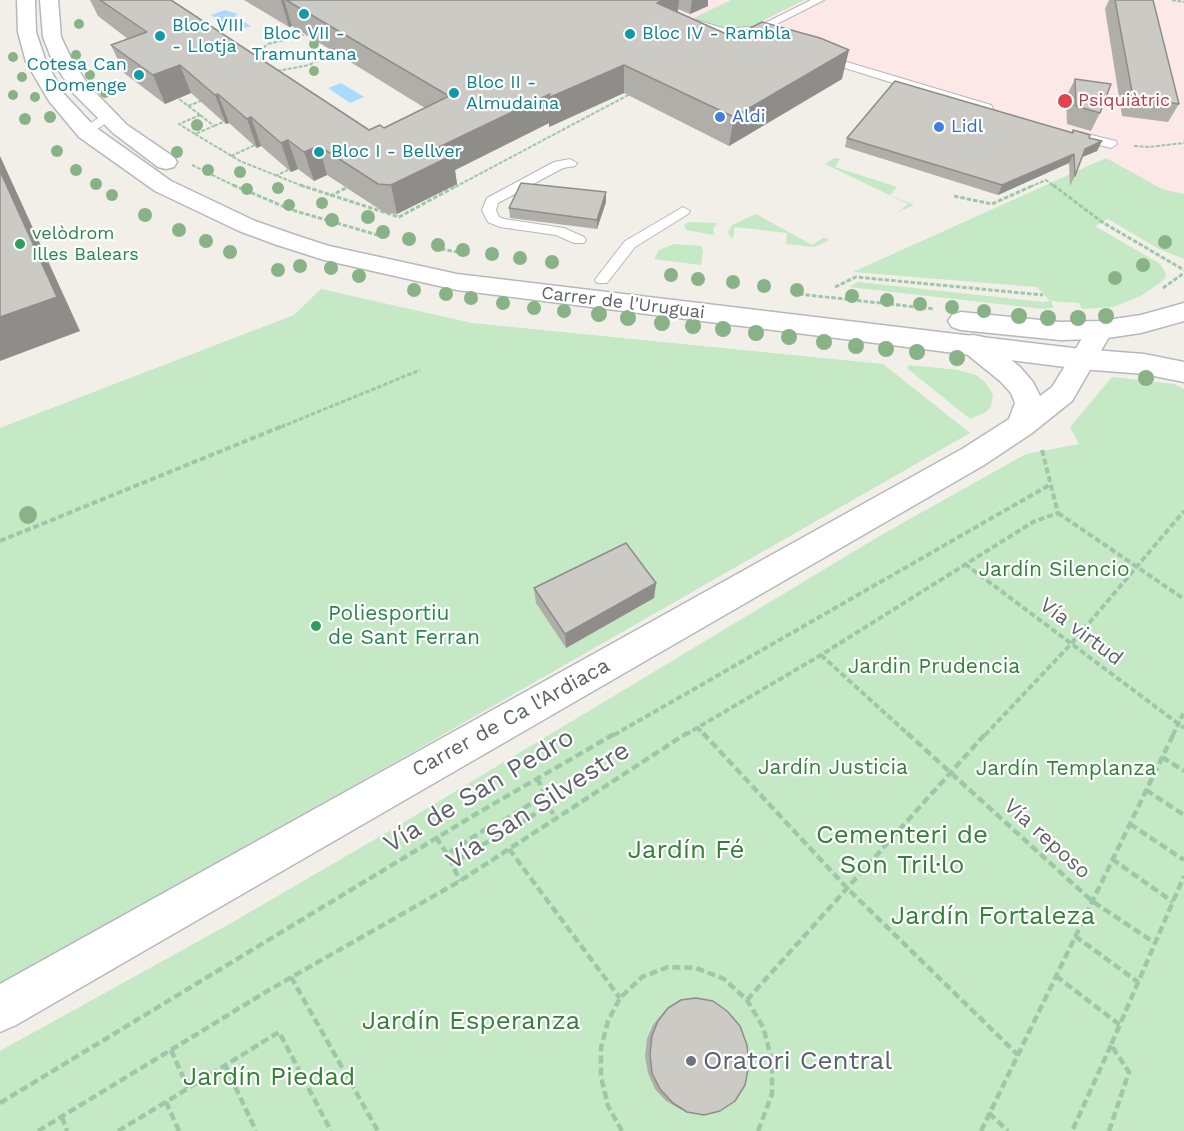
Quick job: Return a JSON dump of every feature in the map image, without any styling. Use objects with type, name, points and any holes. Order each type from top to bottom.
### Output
[{"type":"street","name":"Carrer de l'Uruguai","points":[[26,0],[27,32],[36,62],[56,97],[99,127],[163,186],[247,226],[324,252],[457,282],[973,344],[1091,345],[1141,324],[1184,312]]},
{"type":"street","name":"Carrer de l'Uruguai","points":[[49,0],[52,37],[99,127],[139,144],[187,174],[244,201],[298,222],[434,258],[602,280],[1048,330],[1144,364],[1184,372]]},
{"type":"street","points":[[973,344],[1010,374],[1023,389],[1029,403],[1032,438]]},
{"type":"street","name":"Carrer de Ca l'Ardiaca","points":[[0,1010],[973,457],[1032,438],[1076,373],[1091,345]]},
{"type":"lane","points":[[740,33],[761,29],[819,0]]},
{"type":"lane","points":[[686,19],[715,31],[740,33],[762,39]]},
{"type":"lane","points":[[806,53],[996,111]]},
{"type":"lane","points":[[1063,132],[1111,144]]},
{"type":"lane","points":[[570,163],[559,165],[492,201],[489,210],[494,219],[500,223],[560,231],[579,240]]},
{"type":"lane","points":[[602,280],[630,244],[683,211]]},
{"type":"path","points":[[1172,0],[1184,2]]},
{"type":"path","points":[[240,61],[251,57],[271,42],[309,33]]},
{"type":"path","points":[[276,71],[309,65],[319,60],[322,53],[333,49]]},
{"type":"path","points":[[200,115],[179,124],[231,156],[274,176],[329,196],[399,217],[640,88]]},
{"type":"path","points":[[172,93],[214,126]]},
{"type":"path","points":[[188,106],[210,97]]},
{"type":"path","points":[[187,117],[191,119]]},
{"type":"path","points":[[195,134],[223,122]]},
{"type":"path","points":[[559,123],[566,127]]},
{"type":"path","points":[[1111,144],[1149,147],[1184,143]]},
{"type":"path","points":[[231,156],[255,145]]},
{"type":"path","points":[[274,176],[288,170]]},
{"type":"path","points":[[954,196],[992,204],[1046,180],[1102,222],[1184,270]]},
{"type":"path","points":[[329,196],[348,187]]},
{"type":"path","points":[[371,209],[376,206]]},
{"type":"path","points":[[836,287],[856,277],[1043,295]]},
{"type":"path","points":[[0,541],[420,370]]},
{"type":"path","points":[[1032,438],[1051,484],[1058,513],[1184,599]]},
{"type":"path","name":"Vía de San Pedro","points":[[0,1103],[436,837],[1051,484]]},
{"type":"path","points":[[747,1000],[949,773],[1072,644],[1184,511]]},
{"type":"path","name":"Vía San Silvestre","points":[[38,1131],[291,977],[460,881],[697,727],[821,656],[1033,522],[1058,513]]},
{"type":"path","name":"Vía virtud","points":[[965,564],[1184,728]]},
{"type":"path","name":"Vía reposo","points":[[821,656],[1092,901],[1155,943]]},
{"type":"path","points":[[981,1131],[1184,712]]},
{"type":"path","points":[[697,727],[848,889],[1018,1055]]},
{"type":"path","points":[[1162,757],[1184,771]]},
{"type":"path","points":[[537,778],[545,795],[501,822],[507,832],[547,806],[556,817]]},
{"type":"path","points":[[1146,790],[1184,815]]},
{"type":"path","points":[[1130,824],[1184,860]]},
{"type":"path","points":[[436,837],[447,854],[492,825],[497,836],[452,864],[460,881]]},
{"type":"path","points":[[509,849],[620,998]]},
{"type":"path","points":[[1112,859],[1173,902]]},
{"type":"path","points":[[1073,1130],[1184,876]]},
{"type":"path","points":[[1075,936],[1138,982]]},
{"type":"path","points":[[622,1131],[608,1106],[601,1077],[601,1048],[608,1021],[620,998],[642,977],[668,968],[696,968],[724,979],[747,1000],[763,1027],[772,1060],[772,1094],[758,1131]]},
{"type":"path","points":[[1056,976],[1120,1025]]},
{"type":"path","points":[[291,977],[378,1131]]},
{"type":"path","points":[[118,1131],[279,1032],[331,1131]]},
{"type":"path","points":[[1109,1131],[1129,1072],[1111,1045]]},
{"type":"path","points":[[171,1050],[188,1088]]},
{"type":"path","points":[[225,1065],[256,1131]]},
{"type":"path","points":[[166,1102],[179,1131]]},
{"type":"path","points":[[989,1113],[1008,1131]]},
{"type":"path","points":[[62,1117],[67,1131]]},
{"type":"shaded area","name":"Psiquiàtric","points":[[626,0],[1184,0],[1184,194],[1162,189],[1106,158],[1115,153],[752,40],[733,49]]},
{"type":"green space","points":[[731,0],[804,0],[750,27],[725,29],[694,18]]},
{"type":"green space","points":[[834,158],[840,159],[835,167],[897,187],[890,195],[914,205],[898,212],[908,204],[825,164]]},
{"type":"green space","points":[[1106,158],[1162,189],[1184,194],[1184,259],[1159,249],[1108,219],[1095,226],[1160,264],[1164,270],[1166,275],[1164,280],[1141,296],[1113,307],[1082,309],[1079,303],[1051,301],[1054,308],[1043,309],[849,287],[858,282],[1050,301],[1037,287],[853,272]]},
{"type":"green space","points":[[756,214],[812,245],[823,238],[828,241],[814,247],[786,244],[787,233],[735,227],[733,238],[731,238],[728,232],[732,225]]},
{"type":"green space","points":[[688,222],[717,223],[713,229],[714,235],[686,230],[684,225]]},
{"type":"green space","points":[[674,244],[701,246],[703,251],[701,265],[654,259],[659,250]]},
{"type":"green space","name":"Poliesportiu de Sant Ferran","points":[[321,289],[472,323],[883,364],[970,433],[0,988],[0,428],[294,315]]},
{"type":"green space","points":[[910,365],[958,370],[976,375],[985,382],[993,394],[991,406],[986,412],[970,419],[908,369]]},
{"type":"green space","name":"Cementeri de Son Tril·lo","points":[[1112,377],[1174,384],[1184,389],[1184,1131],[0,1131],[0,1051],[233,922],[396,827],[883,534],[1026,454],[1079,444],[1070,427]]},
{"type":"water","points":[[225,10],[238,14],[235,16],[251,26],[236,31],[211,15]]},
{"type":"water","points":[[341,83],[364,97],[350,103],[328,88]]},
{"type":"building","points":[[100,0],[171,0],[369,130],[380,125],[384,128],[449,96],[286,0],[664,0],[657,3],[733,37],[762,22],[820,38],[849,50],[734,117],[624,65],[548,98],[550,94],[437,148],[441,150],[435,153],[453,155],[391,185],[378,184],[319,146],[304,152],[288,140],[281,143],[251,117],[247,119],[218,94],[215,95],[180,65],[153,75],[111,45],[147,32]]},
{"type":"building","points":[[1115,0],[1153,0],[1179,104],[1133,97]]},
{"type":"building","points":[[1075,79],[1111,84],[1100,113],[1076,106]]},
{"type":"building","name":"Lidl","points":[[895,81],[1073,133],[1073,130],[1090,135],[1089,138],[1102,141],[1085,149],[1075,176],[1074,154],[1002,185],[847,138]]},
{"type":"building","points":[[0,171],[57,297],[0,317]]},
{"type":"building","points":[[521,183],[606,192],[597,220],[509,208]]},
{"type":"building","points":[[626,543],[656,583],[565,634],[534,588]]},
{"type":"building","name":"Oratori Central","points":[[696,998],[713,1001],[727,1011],[740,1026],[747,1045],[749,1064],[745,1085],[735,1101],[720,1111],[704,1115],[687,1112],[673,1103],[660,1089],[652,1073],[650,1054],[652,1036],[658,1021],[668,1008],[681,1000]]},
{"type":"place","name":"Bloc VII - Tramuntana","points":[[304,14]]},
{"type":"place","name":"Bloc IV - Rambla","points":[[630,34]]},
{"type":"place","name":"Bloc VIII - Llotja","points":[[160,36]]},
{"type":"place","name":"Cotesa Can Domenge","points":[[139,75]]},
{"type":"place","name":"Bloc II - Almudaina","points":[[454,93]]},
{"type":"place","name":"Psiquiàtric","points":[[1065,101]]},
{"type":"place","name":"Aldi","points":[[720,117]]},
{"type":"place","name":"Lidl","points":[[939,127]]},
{"type":"place","name":"Bloc I - Bellver","points":[[319,152]]},
{"type":"place","name":"velòdrom Illes Balears","points":[[20,244]]},
{"type":"place","name":"Poliesportiu de Sant Ferran","points":[[316,626]]},
{"type":"place","name":"Oratori Central","points":[[691,1061]]},
{"type":"park label","name":"Jardín Silencio","points":[[1054,570]]},
{"type":"park label","name":"Jardin Prudencia","points":[[934,667]]},
{"type":"park label","name":"Jardín Justicia","points":[[833,768]]},
{"type":"park label","name":"Jardín Templanza","points":[[1066,769]]},
{"type":"park label","name":"Jardín Fé","points":[[686,850]]},
{"type":"park label","name":"Jardín Fortaleza","points":[[993,916]]},
{"type":"park label","name":"Jardín Esperanza","points":[[471,1021]]},
{"type":"park label","name":"Jardín Piedad","points":[[269,1077]]}]
